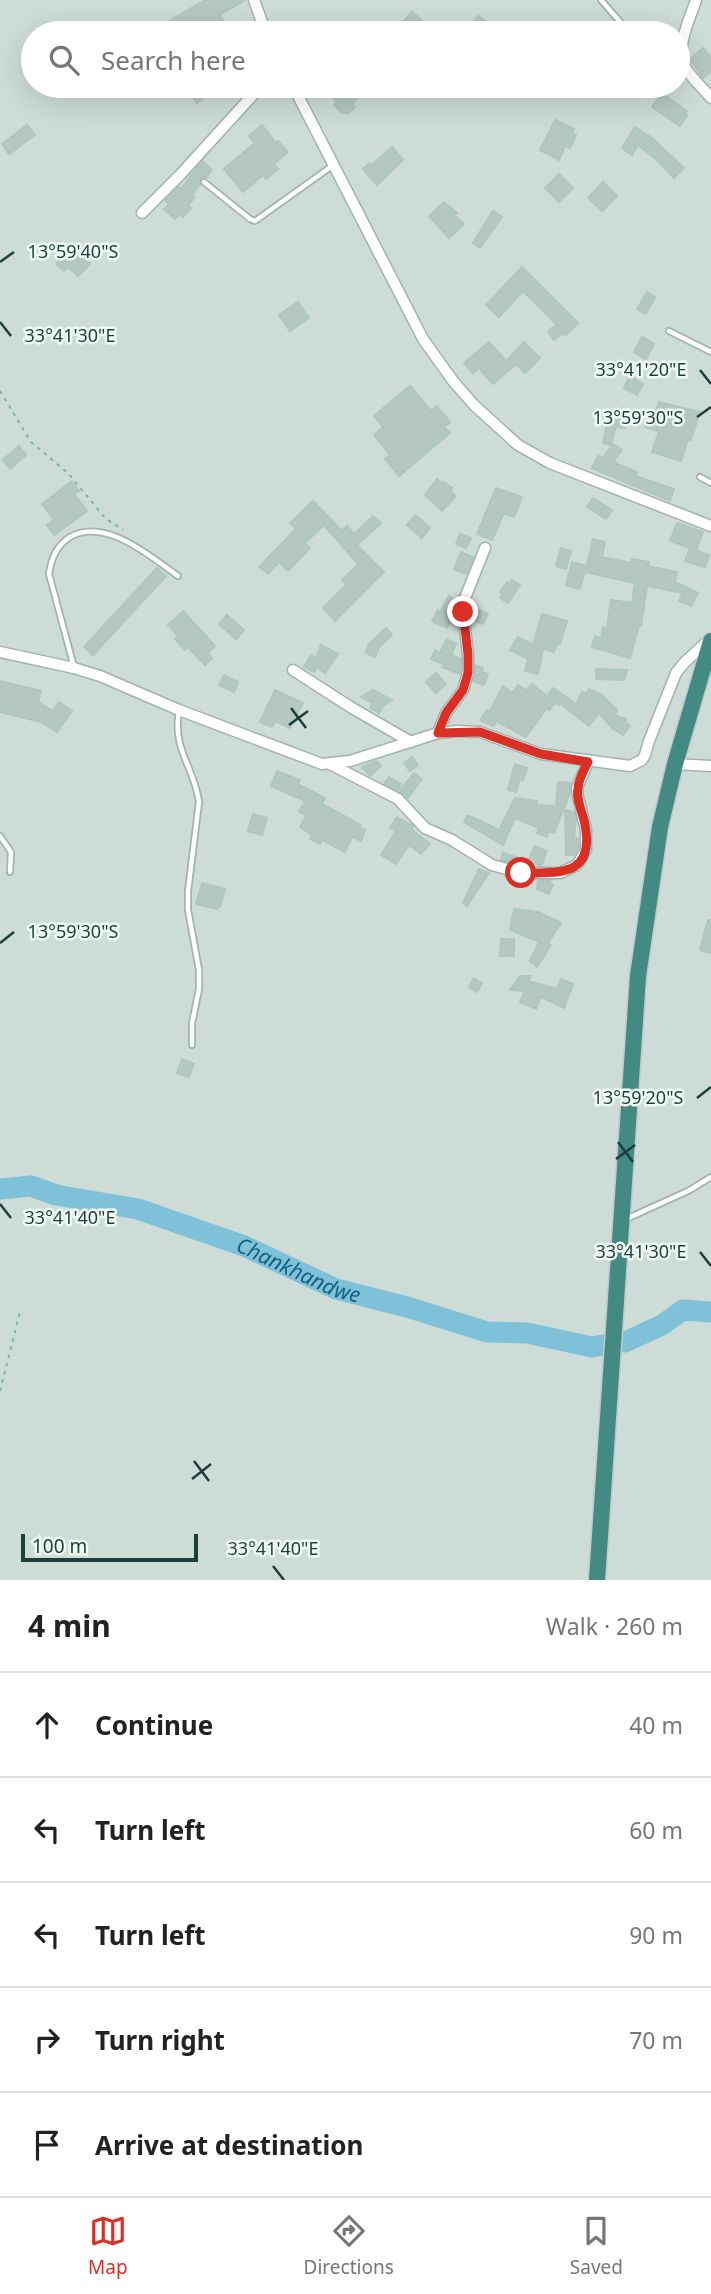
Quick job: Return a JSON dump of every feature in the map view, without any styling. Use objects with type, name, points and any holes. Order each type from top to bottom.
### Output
[{"type":"highway","points":[[597,1580],[638,976],[660,827],[675,764],[711,640]]},
{"type":"street","points":[[254,0],[262,21]]},
{"type":"street","points":[[690,21],[696,0]]},
{"type":"street","points":[[691,75],[711,98]]},
{"type":"street","points":[[142,213],[250,98]]},
{"type":"street","points":[[299,98],[423,340],[474,405],[518,445],[550,463],[711,526]]},
{"type":"street","points":[[438,733],[446,713],[463,690],[468,673],[463,612],[465,598],[485,548]]},
{"type":"street","points":[[0,652],[74,668],[115,681],[179,710],[313,762],[330,764],[350,761],[438,733],[480,732],[541,754],[630,766],[642,760],[676,673],[711,640]]},
{"type":"street","points":[[293,670],[411,742]]},
{"type":"street","points":[[330,764],[398,799],[425,828],[452,840],[492,865],[521,873],[547,873],[569,870],[577,865],[586,850],[586,830],[578,788],[588,762]]},
{"type":"street","points":[[675,764],[711,766]]},
{"type":"lane","points":[[601,0],[619,21]]},
{"type":"lane","points":[[204,182],[250,219],[255,220],[333,165]]},
{"type":"lane","points":[[669,331],[711,352]]},
{"type":"lane","points":[[701,477],[711,483]]},
{"type":"lane","points":[[74,668],[49,573],[51,561],[66,539],[80,532],[96,531],[137,547],[178,576]]},
{"type":"lane","points":[[179,710],[177,740],[197,788],[199,802],[188,891],[188,910],[199,970],[192,1045]]},
{"type":"lane","points":[[0,836],[11,852],[10,872]]},
{"type":"lane","points":[[621,1222],[688,1191],[711,1177]]},
{"type":"path","points":[[0,391],[26,436],[68,472],[105,519],[123,530],[137,547]]},
{"type":"path","points":[[0,1391],[20,1312]]},
{"type":"shaded area","points":[[0,0],[711,0],[711,1580],[0,1580]]},
{"type":"building","points":[[205,0],[245,0],[220,15],[224,21],[169,21]]},
{"type":"building","points":[[412,12],[422,21],[404,21]]},
{"type":"building","points":[[703,48],[711,58],[711,71],[703,78],[690,59]]},
{"type":"building","points":[[333,98],[358,98],[352,104],[355,107],[347,114],[334,105],[337,102]]},
{"type":"building","points":[[658,98],[669,98],[687,111],[687,115],[680,126],[652,107]]},
{"type":"building","points":[[555,120],[574,129],[572,133],[576,135],[570,148],[565,146],[559,160],[540,150]]},
{"type":"building","points":[[27,125],[35,135],[9,154],[2,144]]},
{"type":"building","points":[[262,125],[276,143],[278,141],[288,152],[274,164],[278,169],[266,179],[263,175],[243,192],[224,169],[255,143],[249,136]]},
{"type":"building","points":[[635,127],[652,138],[684,168],[674,178],[638,145],[632,155],[622,148]]},
{"type":"building","points":[[392,147],[403,160],[377,185],[363,169],[370,163],[372,165]]},
{"type":"building","points":[[202,161],[212,170],[206,178],[201,179],[200,185],[192,194],[195,197],[188,205],[191,208],[183,217],[180,214],[175,219],[164,209],[169,204],[165,201],[179,187],[181,189]]},
{"type":"building","points":[[559,174],[573,188],[559,202],[545,188]]},
{"type":"building","points":[[603,182],[617,196],[602,211],[588,198]]},
{"type":"building","points":[[444,202],[457,213],[454,215],[464,224],[449,238],[429,216]]},
{"type":"building","points":[[493,211],[502,217],[480,248],[473,243]]},
{"type":"building","points":[[75,244],[81,250],[79,253],[90,264],[78,276],[68,267],[64,271],[56,264]]},
{"type":"building","points":[[522,267],[578,323],[566,335],[564,333],[554,340],[548,331],[557,325],[523,291],[499,317],[486,305]]},
{"type":"building","points":[[647,292],[655,297],[646,314],[637,309]]},
{"type":"building","points":[[298,302],[309,318],[290,331],[279,315]]},
{"type":"building","points":[[642,337],[654,344],[646,359],[634,352]]},
{"type":"building","points":[[489,342],[506,361],[524,342],[540,358],[525,373],[516,364],[493,384],[479,368],[473,373],[464,363]]},
{"type":"building","points":[[630,376],[643,384],[637,395],[624,388]]},
{"type":"building","points":[[410,386],[431,411],[437,406],[450,422],[444,427],[450,433],[399,476],[385,459],[390,455],[374,435],[383,427],[374,416]]},
{"type":"building","points":[[659,402],[700,412],[681,461],[652,452],[659,431],[645,427],[651,411],[655,413]]},
{"type":"building","points":[[609,415],[627,419],[625,428],[616,426],[611,445],[603,443]]},
{"type":"building","points":[[613,444],[622,450],[613,462],[637,472],[636,476],[674,489],[670,501],[592,468],[598,456],[603,458]]},
{"type":"building","points":[[19,446],[26,455],[10,469],[3,460]]},
{"type":"building","points":[[437,479],[452,488],[451,492],[456,496],[442,511],[425,495]]},
{"type":"building","points":[[72,481],[79,491],[74,494],[87,511],[54,535],[47,525],[54,520],[42,504]]},
{"type":"building","points":[[496,488],[522,497],[514,517],[504,513],[492,540],[477,534]]},
{"type":"building","points":[[593,498],[612,510],[606,519],[587,507]]},
{"type":"building","points":[[313,501],[342,531],[347,526],[354,534],[373,516],[381,523],[357,545],[384,572],[335,621],[323,608],[347,584],[342,580],[358,564],[324,525],[305,543],[310,548],[288,571],[279,562],[268,574],[259,567],[296,529],[290,523]]},
{"type":"building","points":[[415,515],[430,528],[422,538],[407,525]]},
{"type":"building","points":[[677,523],[703,532],[696,550],[670,541]]},
{"type":"building","points":[[460,534],[471,538],[466,548],[456,544]]},
{"type":"building","points":[[593,539],[605,542],[602,557],[631,563],[632,559],[649,562],[648,566],[677,572],[675,582],[698,593],[691,606],[679,601],[683,593],[647,586],[641,626],[630,658],[592,647],[595,636],[601,638],[603,627],[607,628],[611,600],[632,603],[635,583],[585,572],[586,568],[580,589],[566,585],[572,562],[587,566]]},
{"type":"building","points":[[561,548],[571,551],[566,569],[556,566]]},
{"type":"building","points":[[690,548],[709,555],[705,567],[685,561]]},
{"type":"building","points":[[461,552],[473,557],[466,574],[454,569]]},
{"type":"building","points":[[157,568],[166,576],[93,655],[84,647]]},
{"type":"building","points":[[512,580],[520,585],[508,603],[500,598],[503,593],[500,592],[507,582],[510,584]]},
{"type":"building","points":[[449,596],[457,601],[456,611],[447,628],[432,621]]},
{"type":"building","points":[[477,609],[488,614],[483,624],[472,619]]},
{"type":"building","points":[[183,611],[215,646],[208,653],[212,658],[205,665],[188,647],[185,650],[168,625]]},
{"type":"building","points":[[542,614],[567,621],[560,644],[557,643],[554,652],[543,649],[538,674],[525,671],[528,659],[510,650],[518,637],[533,645]]},
{"type":"building","points":[[227,615],[244,630],[236,639],[219,624]]},
{"type":"building","points":[[386,628],[392,635],[379,647],[375,657],[366,653],[369,644]]},
{"type":"building","points":[[447,639],[456,644],[451,655],[461,659],[460,674],[431,659],[435,650],[440,653]]},
{"type":"building","points":[[321,645],[338,654],[325,673],[317,667],[314,672],[304,667],[311,655],[316,658]]},
{"type":"building","points":[[475,665],[483,668],[481,672],[488,674],[484,685],[473,681]]},
{"type":"building","points":[[596,669],[627,670],[624,680],[596,679]]},
{"type":"building","points":[[436,673],[446,684],[436,693],[426,682]]},
{"type":"building","points":[[224,675],[238,682],[234,692],[219,685]]},
{"type":"building","points":[[0,681],[41,691],[38,702],[53,711],[59,702],[72,711],[57,732],[41,722],[0,712]]},
{"type":"building","points":[[532,684],[555,703],[549,710],[547,708],[526,737],[496,721],[494,726],[480,720],[487,710],[490,711],[503,686],[512,693],[518,685],[533,695],[527,690]]},
{"type":"building","points":[[553,688],[576,704],[582,692],[586,694],[589,689],[602,695],[617,710],[615,715],[626,719],[625,722],[630,726],[623,735],[613,729],[599,713],[589,726],[550,698],[548,694]]},
{"type":"building","points":[[275,690],[303,703],[290,728],[275,721],[272,727],[260,722]]},
{"type":"building","points":[[373,690],[392,700],[383,706],[379,713],[370,708],[373,703],[361,697]]},
{"type":"building","points":[[412,757],[418,765],[410,771],[404,763]]},
{"type":"building","points":[[376,761],[381,766],[370,776],[362,767]]},
{"type":"building","points":[[515,764],[527,768],[516,792],[508,790]]},
{"type":"building","points":[[277,771],[300,780],[298,784],[325,798],[322,804],[361,825],[360,828],[365,830],[361,841],[352,837],[345,852],[322,840],[320,844],[310,839],[312,835],[300,827],[307,815],[299,812],[305,801],[271,786]]},
{"type":"building","points":[[414,773],[422,779],[408,798],[399,791]]},
{"type":"building","points":[[389,777],[401,784],[397,790],[384,784]]},
{"type":"building","points":[[558,782],[571,783],[570,793],[554,833],[551,832],[551,827],[547,837],[537,833],[539,828],[515,818],[503,845],[464,822],[467,816],[472,817],[499,830],[515,798],[537,801],[536,805],[556,806]]},
{"type":"building","points":[[565,810],[574,812],[576,818],[574,838],[578,838],[578,848],[574,855],[566,855]]},
{"type":"building","points":[[253,814],[267,818],[262,835],[248,831]]},
{"type":"building","points":[[397,817],[413,826],[412,830],[430,844],[421,854],[409,845],[396,864],[381,855],[396,831],[390,828]]},
{"type":"building","points":[[535,846],[547,851],[541,866],[528,861]]},
{"type":"building","points":[[503,853],[525,860],[523,866],[501,860]]},
{"type":"building","points":[[479,869],[489,873],[467,906],[463,903]]},
{"type":"building","points":[[538,880],[551,880],[549,883],[553,885],[549,894],[537,889]]},
{"type":"building","points":[[202,883],[225,889],[217,909],[196,904]]},
{"type":"building","points":[[514,909],[538,912],[561,923],[537,967],[530,961],[539,942],[510,930]]},
{"type":"building","points":[[708,920],[711,920],[711,953],[700,950]]},
{"type":"building","points":[[501,939],[514,939],[514,956],[500,956]]},
{"type":"building","points":[[520,976],[531,976],[528,981],[557,989],[561,979],[573,984],[564,1008],[541,997],[536,1009],[520,1002],[525,991],[510,990]]},
{"type":"building","points":[[474,978],[482,983],[477,992],[469,987]]},
{"type":"building","points":[[182,1059],[194,1064],[189,1077],[177,1073]]},
{"type":"waterway","name":"Chankhandwe","points":[[0,1189],[31,1186],[56,1195],[138,1209],[244,1246],[336,1289],[407,1307],[487,1332],[527,1333],[592,1347],[602,1345]]},
{"type":"waterway","name":"Chankhandwe","points":[[625,1342],[662,1325],[683,1310],[711,1312]]},
{"type":"route","points":[[463,612],[468,673],[463,690],[446,713],[438,733],[480,732],[541,754],[588,762],[578,788],[587,840],[583,858],[577,865],[560,873],[521,873]]}]
